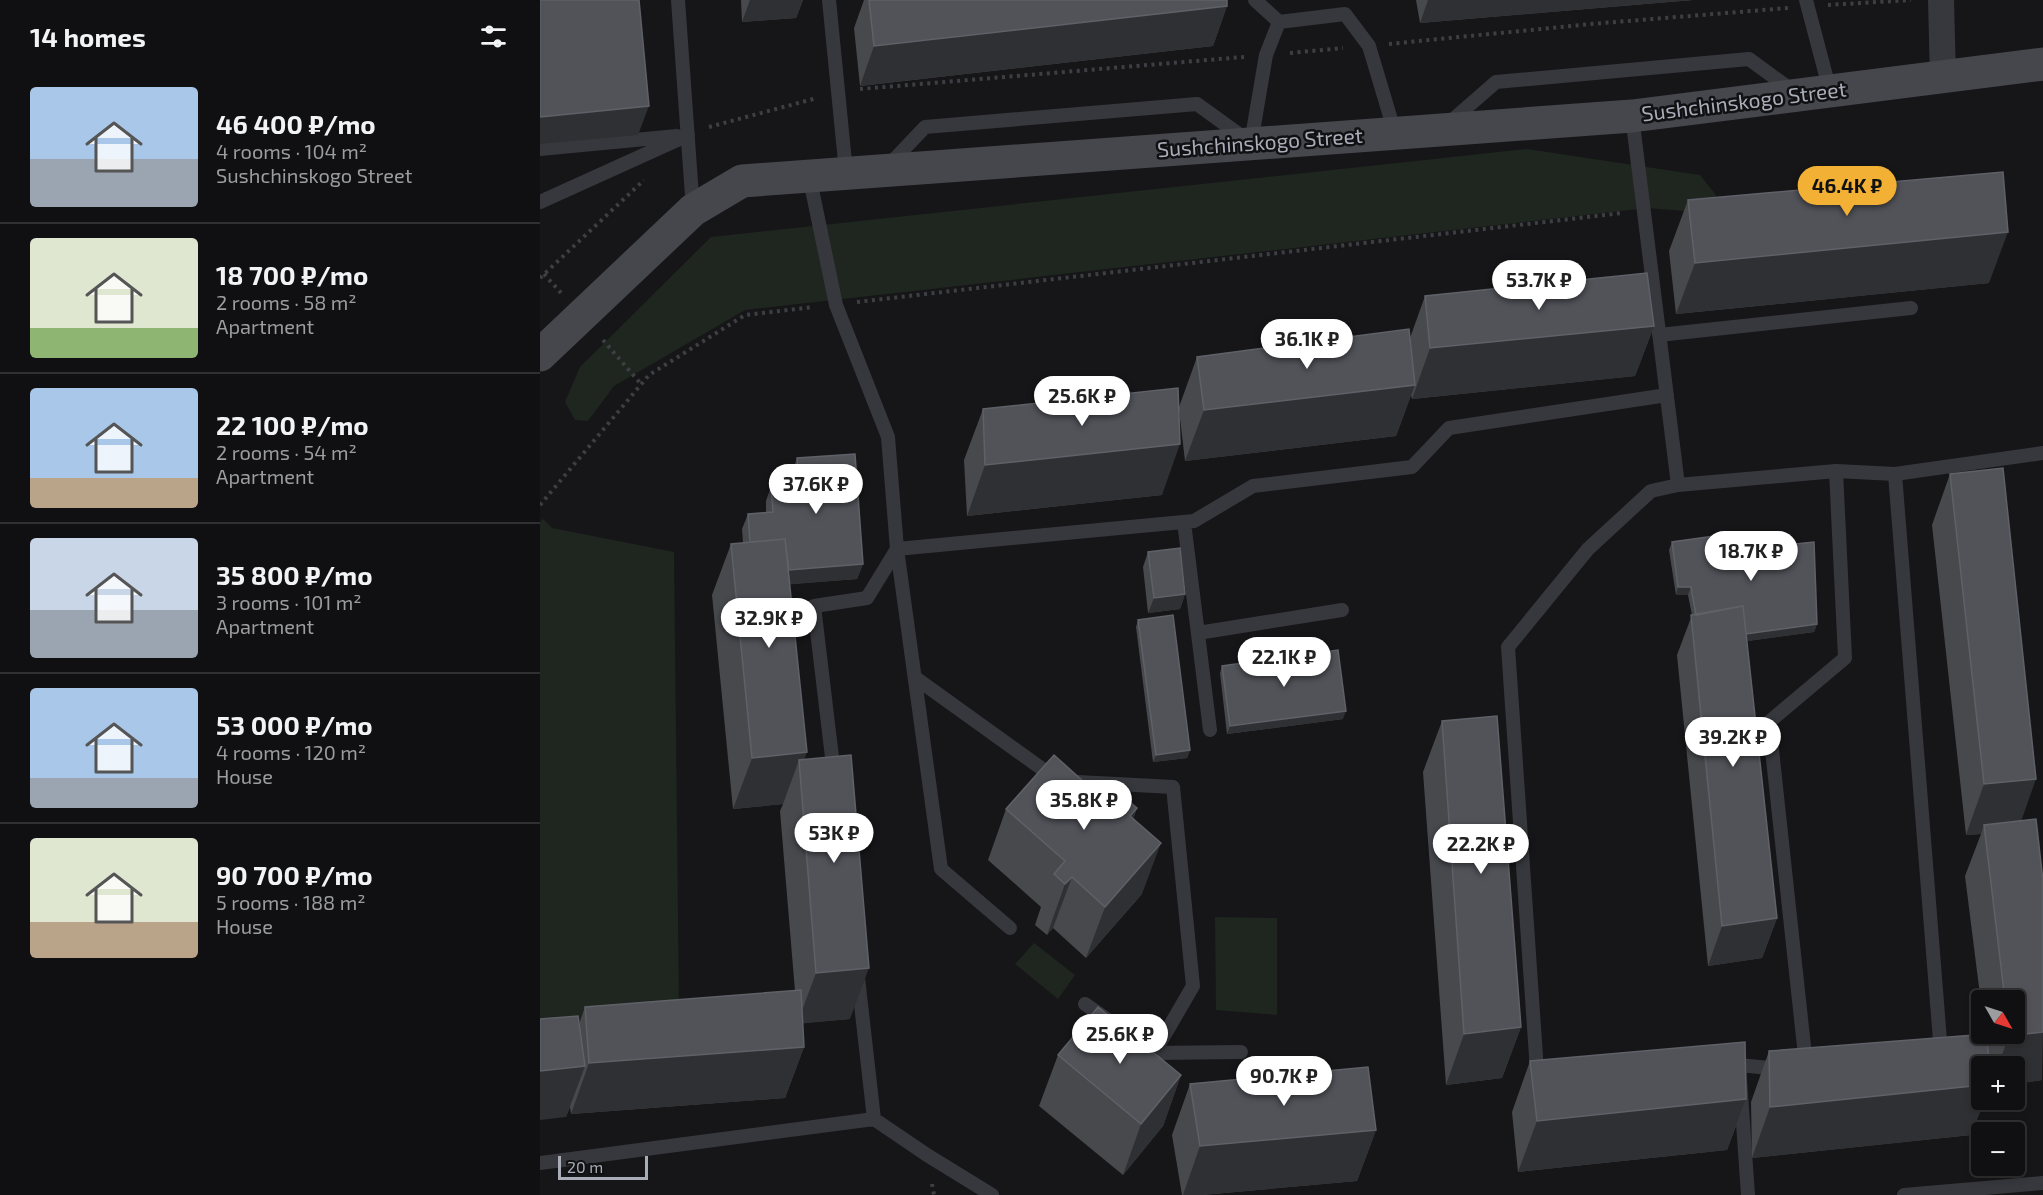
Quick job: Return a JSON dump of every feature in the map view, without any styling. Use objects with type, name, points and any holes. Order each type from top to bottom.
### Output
[{"type":"street","points":[[1941,0],[1943,78]]},
{"type":"street","name":"Sushchinskogo Street","points":[[540,355],[693,210],[742,181],[1632,116],[2043,64]]},
{"type":"lane","points":[[681,0],[693,210]]},
{"type":"lane","points":[[829,0],[846,172]]},
{"type":"lane","points":[[1255,0],[1279,22],[1345,14],[1369,46],[1395,133]]},
{"type":"lane","points":[[1807,3],[1815,93]]},
{"type":"lane","points":[[885,169],[925,127],[1197,104],[1251,143],[1266,55],[1279,22]]},
{"type":"lane","points":[[1441,129],[1496,82],[1749,59],[1815,93]]},
{"type":"lane","points":[[1632,116],[1678,485]]},
{"type":"lane","points":[[540,149],[688,135]]},
{"type":"lane","points":[[540,202],[688,135]]},
{"type":"lane","points":[[809,175],[836,305],[888,437],[897,549],[917,679],[941,869],[1010,928]]},
{"type":"lane","points":[[1659,335],[1911,308]]},
{"type":"lane","points":[[897,549],[1194,521],[1253,486],[1412,467],[1449,429],[1666,395]]},
{"type":"lane","points":[[1561,1069],[1537,1071],[1508,647],[1588,549],[1652,491],[1678,485],[1836,471],[1895,474],[2043,453]]},
{"type":"lane","points":[[1723,1060],[1738,1065],[1812,1070],[1769,722],[1845,658],[1836,471]]},
{"type":"lane","points":[[1895,474],[1941,1053],[1930,1054]]},
{"type":"lane","points":[[1184,522],[1210,730]]},
{"type":"lane","points":[[836,787],[814,606],[867,598],[897,549]]},
{"type":"lane","points":[[1198,633],[1342,610]]},
{"type":"lane","points":[[917,679],[1059,781],[1173,787],[1193,986],[1149,1050],[1241,1052]]},
{"type":"lane","points":[[856,964],[874,1119]]},
{"type":"lane","points":[[1085,1004],[1119,1028]]},
{"type":"lane","points":[[1738,1065],[1748,1195]]},
{"type":"lane","points":[[540,1163],[874,1119],[992,1195]]},
{"type":"lane","points":[[1904,1195],[2043,1183]]},
{"type":"path","points":[[688,135],[839,92],[1369,46],[1807,3],[1911,0]]},
{"type":"path","points":[[540,278],[647,178]]},
{"type":"path","points":[[540,505],[649,375],[745,315],[1643,211]]},
{"type":"shaded area","points":[[1527,149],[1700,175],[1716,195],[1711,213],[1647,208],[745,310],[614,386],[588,421],[575,420],[565,402],[580,367],[711,237]]},
{"type":"shaded area","points":[[543,519],[552,528],[674,552],[679,1010],[540,1026],[540,522]]},
{"type":"shaded area","points":[[1215,917],[1277,918],[1277,1015],[1216,1010]]},
{"type":"shaded area","points":[[1034,943],[1075,975],[1058,999],[1015,964]]},
{"type":"building","points":[[540,0],[639,0],[649,106],[540,117]]},
{"type":"building","points":[[869,0],[1227,0],[1227,6],[874,46]]},
{"type":"building","points":[[2003,172],[2008,232],[1695,263],[1688,200]]},
{"type":"building","points":[[1647,273],[1654,326],[1430,348],[1425,296]]},
{"type":"building","points":[[1409,329],[1415,385],[1204,410],[1197,357]]},
{"type":"building","points":[[1178,388],[1180,444],[985,465],[983,409]]},
{"type":"building","points":[[855,454],[863,564],[789,570],[785,539],[750,542],[748,514],[773,512],[771,486],[799,484],[797,458]]},
{"type":"building","points":[[2003,468],[2036,779],[1984,784],[1950,474]]},
{"type":"building","points":[[1714,536],[1717,552],[1814,542],[1817,624],[1746,634],[1743,606],[1696,615],[1691,587],[1678,587],[1672,542]]},
{"type":"building","points":[[785,539],[807,752],[752,758],[731,544]]},
{"type":"building","points":[[1180,548],[1185,594],[1154,598],[1148,552]]},
{"type":"building","points":[[1743,606],[1777,918],[1722,926],[1691,615]]},
{"type":"building","points":[[1173,615],[1190,750],[1156,755],[1138,620]]},
{"type":"building","points":[[1338,650],[1346,711],[1230,726],[1222,666]]},
{"type":"building","points":[[1497,716],[1521,1027],[1464,1034],[1442,721]]},
{"type":"building","points":[[851,755],[869,968],[816,973],[799,760]]},
{"type":"building","points":[[1054,755],[1114,809],[1124,797],[1137,808],[1130,816],[1161,843],[1105,907],[1072,877],[1065,884],[1054,874],[1065,861],[1006,809]]},
{"type":"building","points":[[2036,819],[2043,881],[2043,1032],[2025,1034],[2025,990],[2004,990],[1984,825]]},
{"type":"building","points":[[801,990],[804,1047],[589,1063],[585,1007]]},
{"type":"building","points":[[1098,1007],[1181,1075],[1141,1124],[1058,1055]]},
{"type":"building","points":[[578,1016],[585,1066],[540,1071],[540,1019]]},
{"type":"building","points":[[1971,1035],[1971,1044],[1988,1044],[1988,1056],[1971,1056],[1971,1086],[1770,1107],[1769,1051]]},
{"type":"building","points":[[1745,1042],[1746,1099],[1537,1121],[1530,1061]]},
{"type":"building","points":[[1368,1067],[1376,1130],[1200,1146],[1190,1084]]}]
